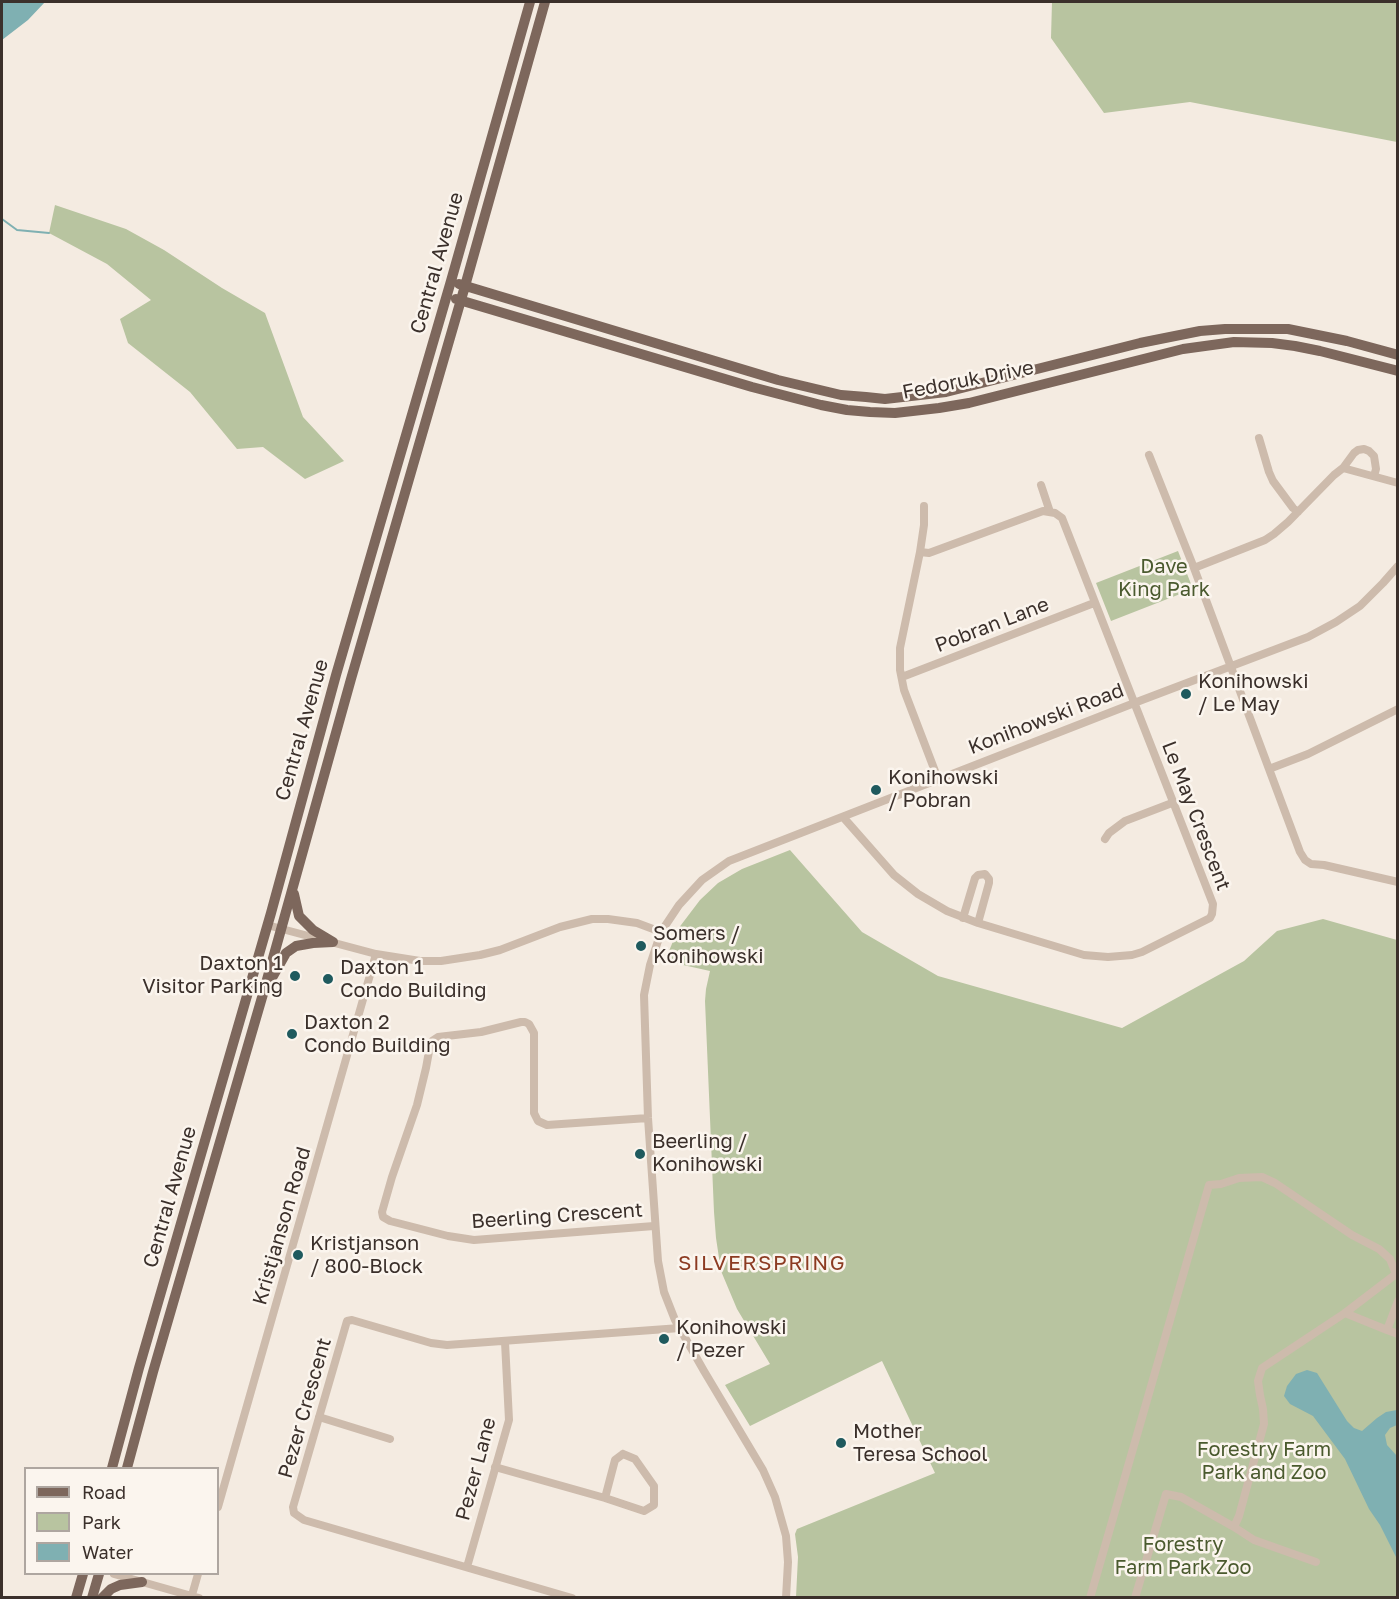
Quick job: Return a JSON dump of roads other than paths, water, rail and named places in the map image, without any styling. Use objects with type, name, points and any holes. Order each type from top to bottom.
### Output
[{"type":"main road","name":"Central Avenue","points":[[112,1467],[336,675],[530,2]]},
{"type":"main road","name":"Central Avenue","points":[[127,1467],[545,2]]},
{"type":"main road","name":"Fedoruk Drive","points":[[451,281],[778,380],[841,395],[875,398],[946,392],[1200,331],[1288,329],[1347,341],[1398,355]]},
{"type":"main road","name":"Fedoruk Drive","points":[[446,297],[763,390],[821,405],[870,412],[895,413],[969,403],[1183,349],[1234,342],[1295,346],[1398,371]]},
{"type":"main road","points":[[293,887],[299,916],[313,930],[333,942]]},
{"type":"main road","points":[[263,994],[282,959],[296,946],[333,942]]},
{"type":"main road","points":[[76,1598],[83,1575]]},
{"type":"main road","points":[[92,1598],[99,1575]]},
{"type":"main road","points":[[135,1575],[142,1581]]},
{"type":"main road","points":[[102,1598],[111,1588],[142,1581]]},
{"type":"street","points":[[1259,438],[1273,481],[1298,512]]},
{"type":"street","points":[[1194,568],[1265,540],[1281,529],[1343,468],[1358,450],[1364,449],[1374,456],[1376,470],[1374,476]]},
{"type":"street","points":[[1149,455],[1194,568],[1300,852],[1311,864],[1398,882]]},
{"type":"street","points":[[1343,468],[1398,483]]},
{"type":"street","points":[[920,552],[929,553],[1034,514],[1043,511],[1050,512],[1041,485]]},
{"type":"street","points":[[924,506],[920,552],[900,648],[900,670],[904,690],[938,779]]},
{"type":"street","name":"Le May Crescent","points":[[843,817],[894,875],[928,900],[963,918],[1084,955],[1108,957],[1132,955],[1154,947],[1210,918],[1213,904],[1062,518],[1050,512]]},
{"type":"street","name":"Konihowski Road","points":[[786,1598],[788,1562],[786,1536],[775,1497],[763,1470],[680,1328],[664,1292],[658,1261],[648,1118],[644,995],[650,965],[661,932],[679,905],[702,880],[729,861],[1308,637],[1336,622],[1371,596],[1398,566]]},
{"type":"street","name":"Pobran Lane","points":[[902,677],[1094,603]]},
{"type":"street","points":[[1269,769],[1308,754],[1398,709]]},
{"type":"street","points":[[1105,838],[1125,821],[1172,803]]},
{"type":"street","points":[[963,918],[975,878],[985,874],[989,883],[978,923]]},
{"type":"street","points":[[267,925],[376,954],[420,961],[480,956],[560,927],[592,919],[637,923],[661,932]]},
{"type":"street","name":"Kristjanson Road","points":[[219,1504],[376,954]]},
{"type":"street","name":"Beerling Crescent","points":[[648,1118],[547,1125],[538,1121],[534,1113],[534,1033],[525,1022],[481,1032],[438,1037],[432,1041],[430,1046],[417,1105],[382,1212],[383,1216],[390,1221],[448,1236],[474,1240],[654,1226]]},
{"type":"street","points":[[1090,1598],[1209,1185],[1239,1178],[1262,1177],[1379,1250],[1390,1259],[1397,1275],[1262,1368],[1258,1381],[1264,1424],[1234,1527]]},
{"type":"street","points":[[1387,1330],[1398,1300]]},
{"type":"street","points":[[1345,1313],[1398,1335]]},
{"type":"street","name":"Pezer Crescent","points":[[572,1598],[297,1517],[293,1507],[347,1321],[352,1320],[431,1343],[447,1345],[680,1328]]},
{"type":"street","name":"Pezer Lane","points":[[467,1567],[509,1420],[505,1342]]},
{"type":"street","points":[[319,1417],[390,1439]]},
{"type":"street","points":[[495,1467],[644,1511],[654,1505],[654,1486],[635,1459],[623,1454],[615,1460],[605,1498]]},
{"type":"street","points":[[1135,1598],[1166,1494],[1180,1497],[1254,1540],[1316,1562]]},
{"type":"street","points":[[118,1575],[195,1596],[198,1575]]},
{"type":"water","points":[[2,2],[45,2],[28,20],[2,40]]},
{"type":"water","points":[[1307,1370],[1317,1373],[1347,1421],[1354,1428],[1362,1431],[1386,1412],[1397,1410],[1397,1425],[1390,1428],[1385,1435],[1387,1445],[1397,1456],[1397,1559],[1345,1459],[1313,1416],[1290,1404],[1284,1396],[1287,1386],[1296,1374]]},
{"type":"waterway","points":[[2,219],[17,230],[49,233]]},
{"type":"place","name":"Konihowski / Le May","points":[[1186,694]]},
{"type":"place","name":"Konihowski / Pobran","points":[[876,790]]},
{"type":"place","name":"Somers / Konihowski","points":[[641,946]]},
{"type":"place","name":"Daxton 1 Visitor Parking","points":[[295,976]]},
{"type":"place","name":"Daxton 1 Condo Building","points":[[328,979]]},
{"type":"place","name":"Daxton 2 Condo Building","points":[[292,1034]]},
{"type":"place","name":"Beerling / Konihowski","points":[[640,1154]]},
{"type":"place","name":"Kristjanson / 800-Block","points":[[298,1255]]},
{"type":"place","name":"Konihowski / Pezer","points":[[664,1339]]},
{"type":"place","name":"Mother Teresa School","points":[[841,1443]]},
{"type":"district","name":"SILVERSPRING","points":[[762,1263]]},
{"type":"park label","name":"Dave King Park","points":[[1164,578]]},
{"type":"park label","name":"Forestry Farm Park and Zoo","points":[[1264,1462]]},
{"type":"park label","name":"Forestry Farm Park Zoo","points":[[1183,1556]]}]
